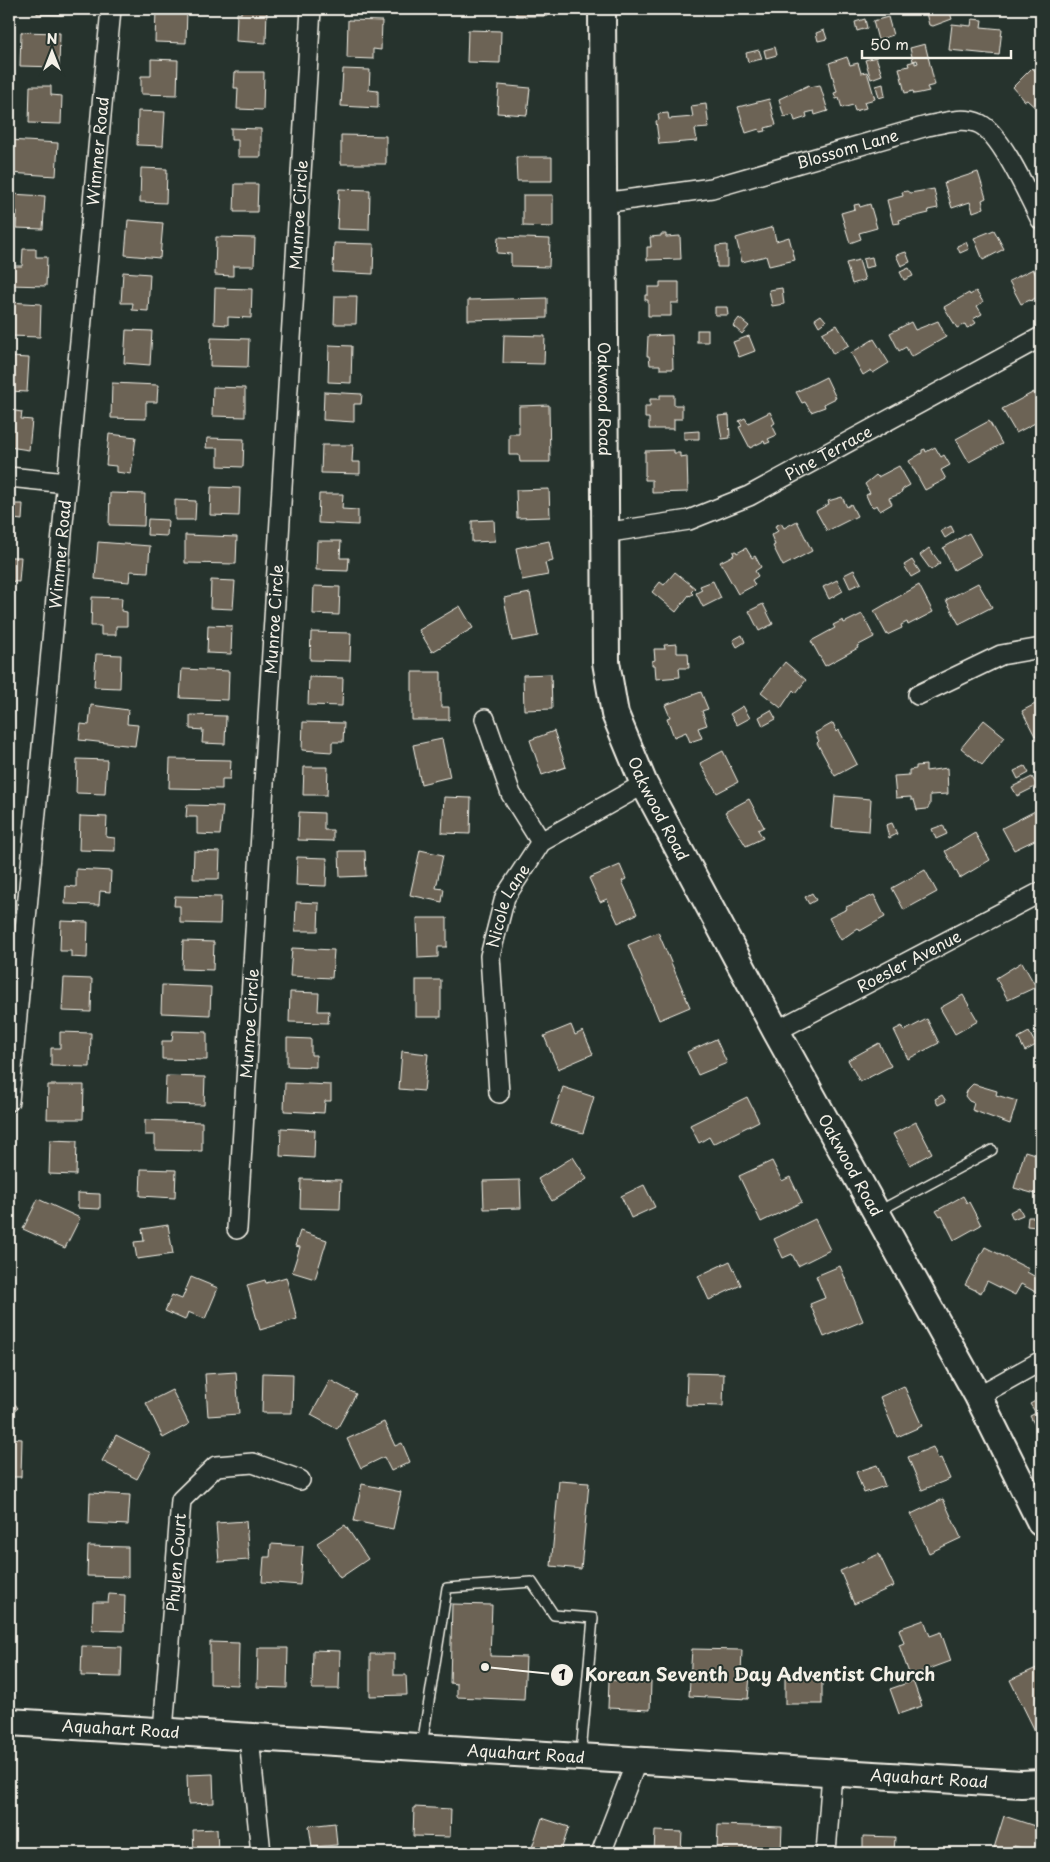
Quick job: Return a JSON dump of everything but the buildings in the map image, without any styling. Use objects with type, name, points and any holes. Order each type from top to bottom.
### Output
[{"type":"street","name":"Wimmer Road","points":[[9,1101],[111,9]]},
{"type":"street","name":"Munroe Circle","points":[[237,1229],[311,9]]},
{"type":"street","name":"Oakwood Road","points":[[602,9],[606,662],[615,714],[644,784],[776,1031],[978,1396],[1041,1523]]},
{"type":"street","name":"Blossom Lane","points":[[603,203],[712,188],[927,126],[958,120],[979,124],[995,136],[1041,220]]},
{"type":"street","name":"Pine Terrace","points":[[604,533],[689,520],[749,496],[1041,337]]},
{"type":"street","points":[[9,477],[66,483]]},
{"type":"street","points":[[918,694],[1001,655],[1041,648]]},
{"type":"street","points":[[485,719],[511,794],[541,842]]},
{"type":"street","name":"Nicole Lane","points":[[499,1093],[490,956],[505,897],[541,842],[644,784]]},
{"type":"street","name":"Roesler Avenue","points":[[776,1031],[1041,892]]},
{"type":"street","points":[[978,1396],[1041,1361]]},
{"type":"street","name":"Phylen Court","points":[[163,1731],[181,1500],[216,1466],[253,1462],[300,1480]]},
{"type":"street","name":"Aquahart Road","points":[[9,1722],[832,1773],[1021,1784],[1041,1783]]},
{"type":"street","points":[[250,1737],[261,1853]]},
{"type":"street","points":[[601,1853],[637,1760]]},
{"type":"street","points":[[826,1853],[832,1773]]},
{"type":"lane","points":[[877,1212],[992,1150]]},
{"type":"lane","points":[[422,1747],[446,1588],[532,1582],[554,1615],[593,1618],[581,1756]]},
{"type":"place","name":"Korean Seventh Day Adventist Church","points":[[485,1667]]}]
